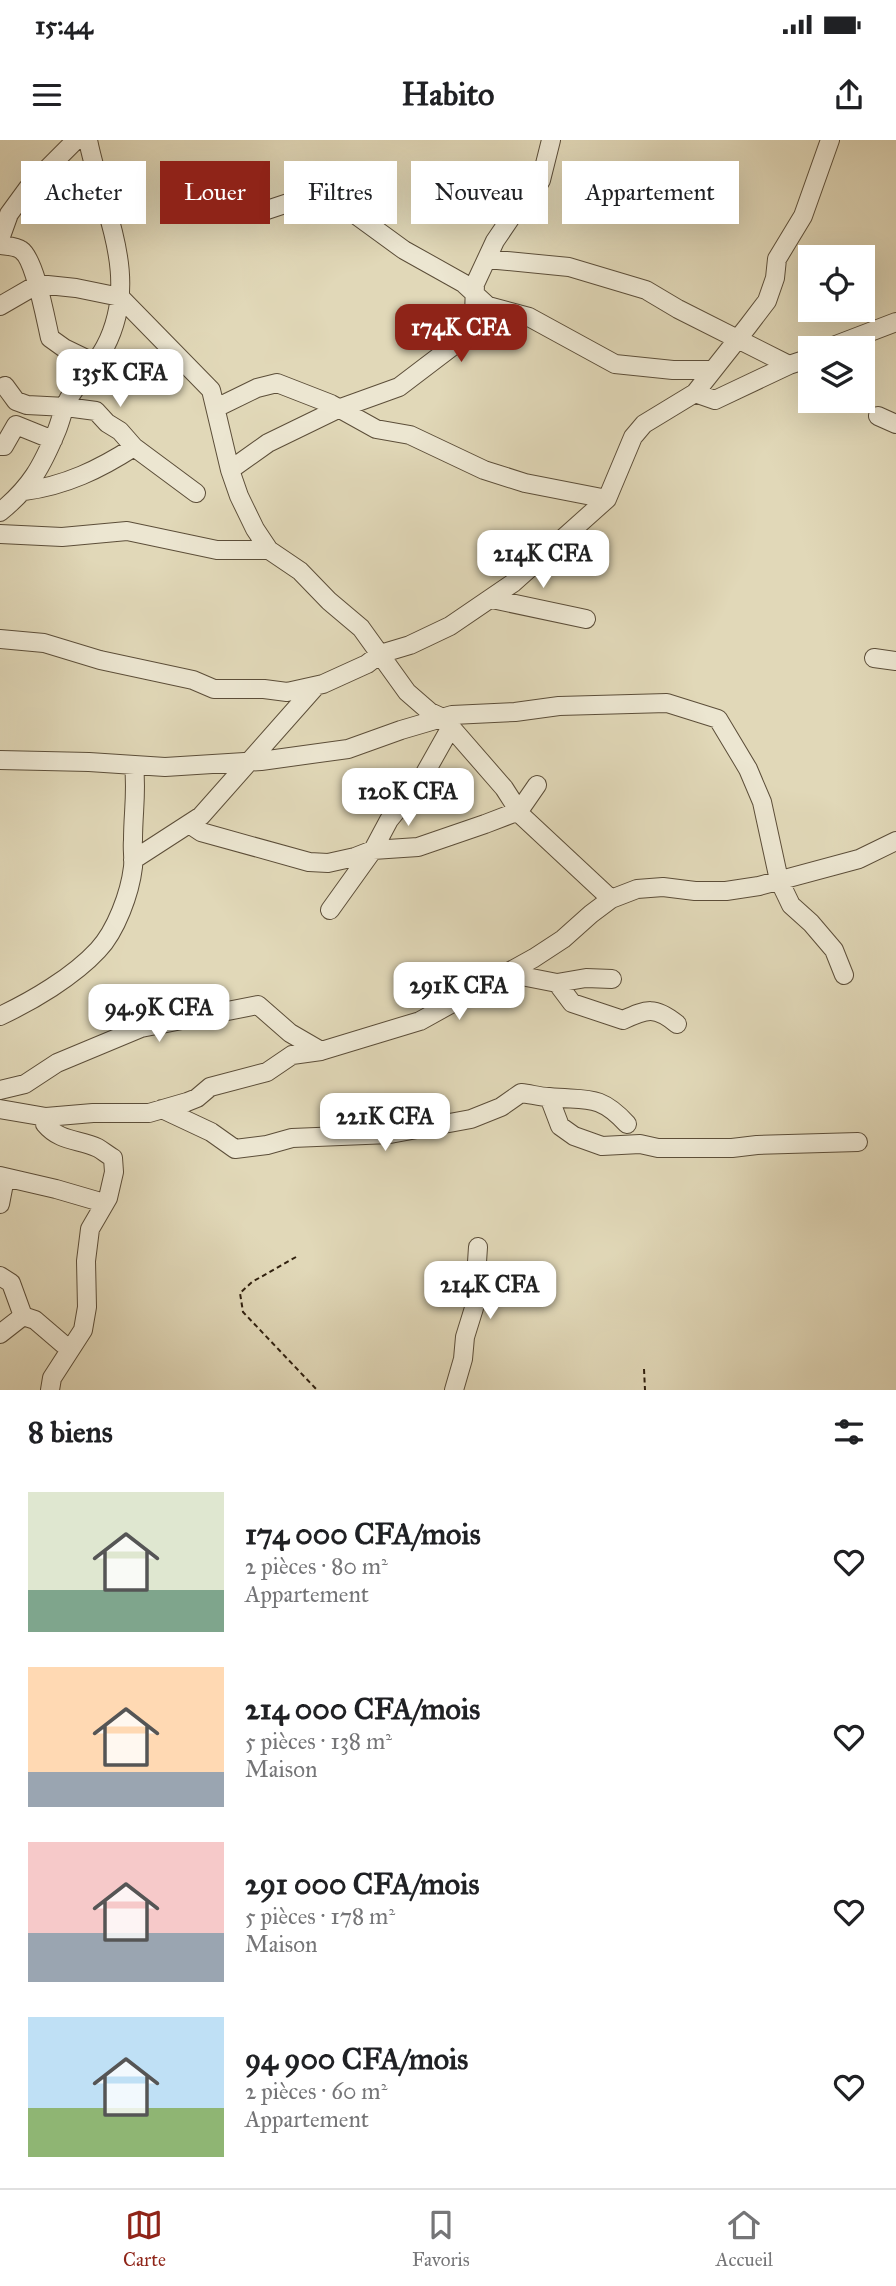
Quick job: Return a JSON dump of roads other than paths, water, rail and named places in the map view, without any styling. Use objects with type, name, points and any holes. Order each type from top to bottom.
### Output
[{"type":"street","points":[[0,239],[9,214],[28,188],[76,140]]},
{"type":"street","points":[[0,512],[29,486],[53,440],[68,399],[105,347],[119,315],[120,257],[115,233],[95,174],[88,140]]},
{"type":"street","points":[[230,470],[268,443],[338,409],[399,387],[470,333],[475,284],[495,241],[541,180],[551,140]]},
{"type":"street","points":[[0,639],[44,643],[100,660],[193,680],[214,689],[287,692],[316,686],[367,664],[380,654],[410,645],[450,626],[492,599],[607,499],[633,437],[644,424],[695,393],[766,301],[775,278],[777,259],[803,216],[830,140]]},
{"type":"street","points":[[270,209],[318,194],[334,199],[404,250],[463,284],[488,306],[529,317],[615,364],[673,370],[712,370]]},
{"type":"street","points":[[0,245],[16,247],[25,253],[37,285],[50,338],[95,363]]},
{"type":"street","points":[[487,259],[569,267],[646,290],[789,365]]},
{"type":"street","points":[[0,306],[37,285],[76,288],[120,297],[212,390],[230,470],[255,529],[269,550],[300,570],[329,601],[360,628],[407,692],[447,723],[504,788],[519,811],[611,899]]},
{"type":"street","points":[[858,336],[896,321]]},
{"type":"street","points":[[695,393],[715,400],[798,362]]},
{"type":"street","points":[[216,408],[257,388],[277,383],[338,409],[376,429],[410,435],[428,442],[484,470],[526,483],[607,499]]},
{"type":"street","points":[[5,387],[16,401],[27,405],[96,411],[134,447],[196,492]]},
{"type":"street","points":[[878,416],[896,424]]},
{"type":"street","points":[[0,446],[4,446],[16,425],[53,440]]},
{"type":"street","points":[[24,491],[41,489],[81,476],[104,466],[134,447]]},
{"type":"street","points":[[0,534],[62,537],[127,531],[217,550],[269,550]]},
{"type":"street","points":[[492,599],[586,619]]},
{"type":"street","points":[[874,658],[896,661]]},
{"type":"street","points":[[133,860],[189,824],[215,801],[316,686]]},
{"type":"street","points":[[330,910],[373,850],[389,820],[420,782],[452,715],[515,712],[559,706],[667,703],[718,719],[748,769],[762,802],[779,880],[791,905],[834,950],[844,975]]},
{"type":"street","points":[[0,760],[165,767],[249,762],[348,750],[401,730],[447,723]]},
{"type":"street","points":[[0,1016],[34,1000],[98,950],[113,926],[125,896],[133,860],[137,793],[134,765]]},
{"type":"street","points":[[189,824],[201,832],[309,862],[328,863],[355,858],[373,850],[418,847],[519,811],[537,785]]},
{"type":"street","points":[[0,1109],[46,1117],[93,1113],[149,1113],[197,1098],[210,1087],[267,1072],[292,1055],[321,1051],[420,1021],[563,939],[611,899],[637,890],[663,887],[726,891],[859,859],[896,841]]},
{"type":"street","points":[[506,973],[557,983],[586,978],[612,979]]},
{"type":"street","points":[[557,983],[572,1003],[587,1009],[623,1020],[653,1010],[677,1024]]},
{"type":"street","points":[[0,1090],[25,1084],[57,1063],[141,1028],[258,1004],[290,1033],[321,1051]]},
{"type":"street","points":[[162,1109],[201,1126],[235,1149],[267,1145],[292,1138],[390,1134],[471,1119],[500,1107],[521,1093],[586,1098],[605,1105],[627,1124]]},
{"type":"street","points":[[549,1097],[560,1126],[574,1136],[602,1146],[640,1144],[658,1148],[732,1148],[858,1142]]},
{"type":"street","points":[[46,1117],[45,1124],[52,1133],[72,1142],[97,1147],[113,1158],[114,1172],[108,1198],[90,1229],[86,1261],[87,1307],[83,1330],[52,1378],[50,1390]]},
{"type":"street","points":[[0,1204],[2,1177],[104,1203]]},
{"type":"street","points":[[454,1390],[474,1308],[478,1247]]},
{"type":"street","points":[[0,1276],[11,1283],[23,1316]]},
{"type":"street","points":[[23,1316],[36,1320],[70,1350]]},
{"type":"street","points":[[0,1334],[23,1316]]}]
